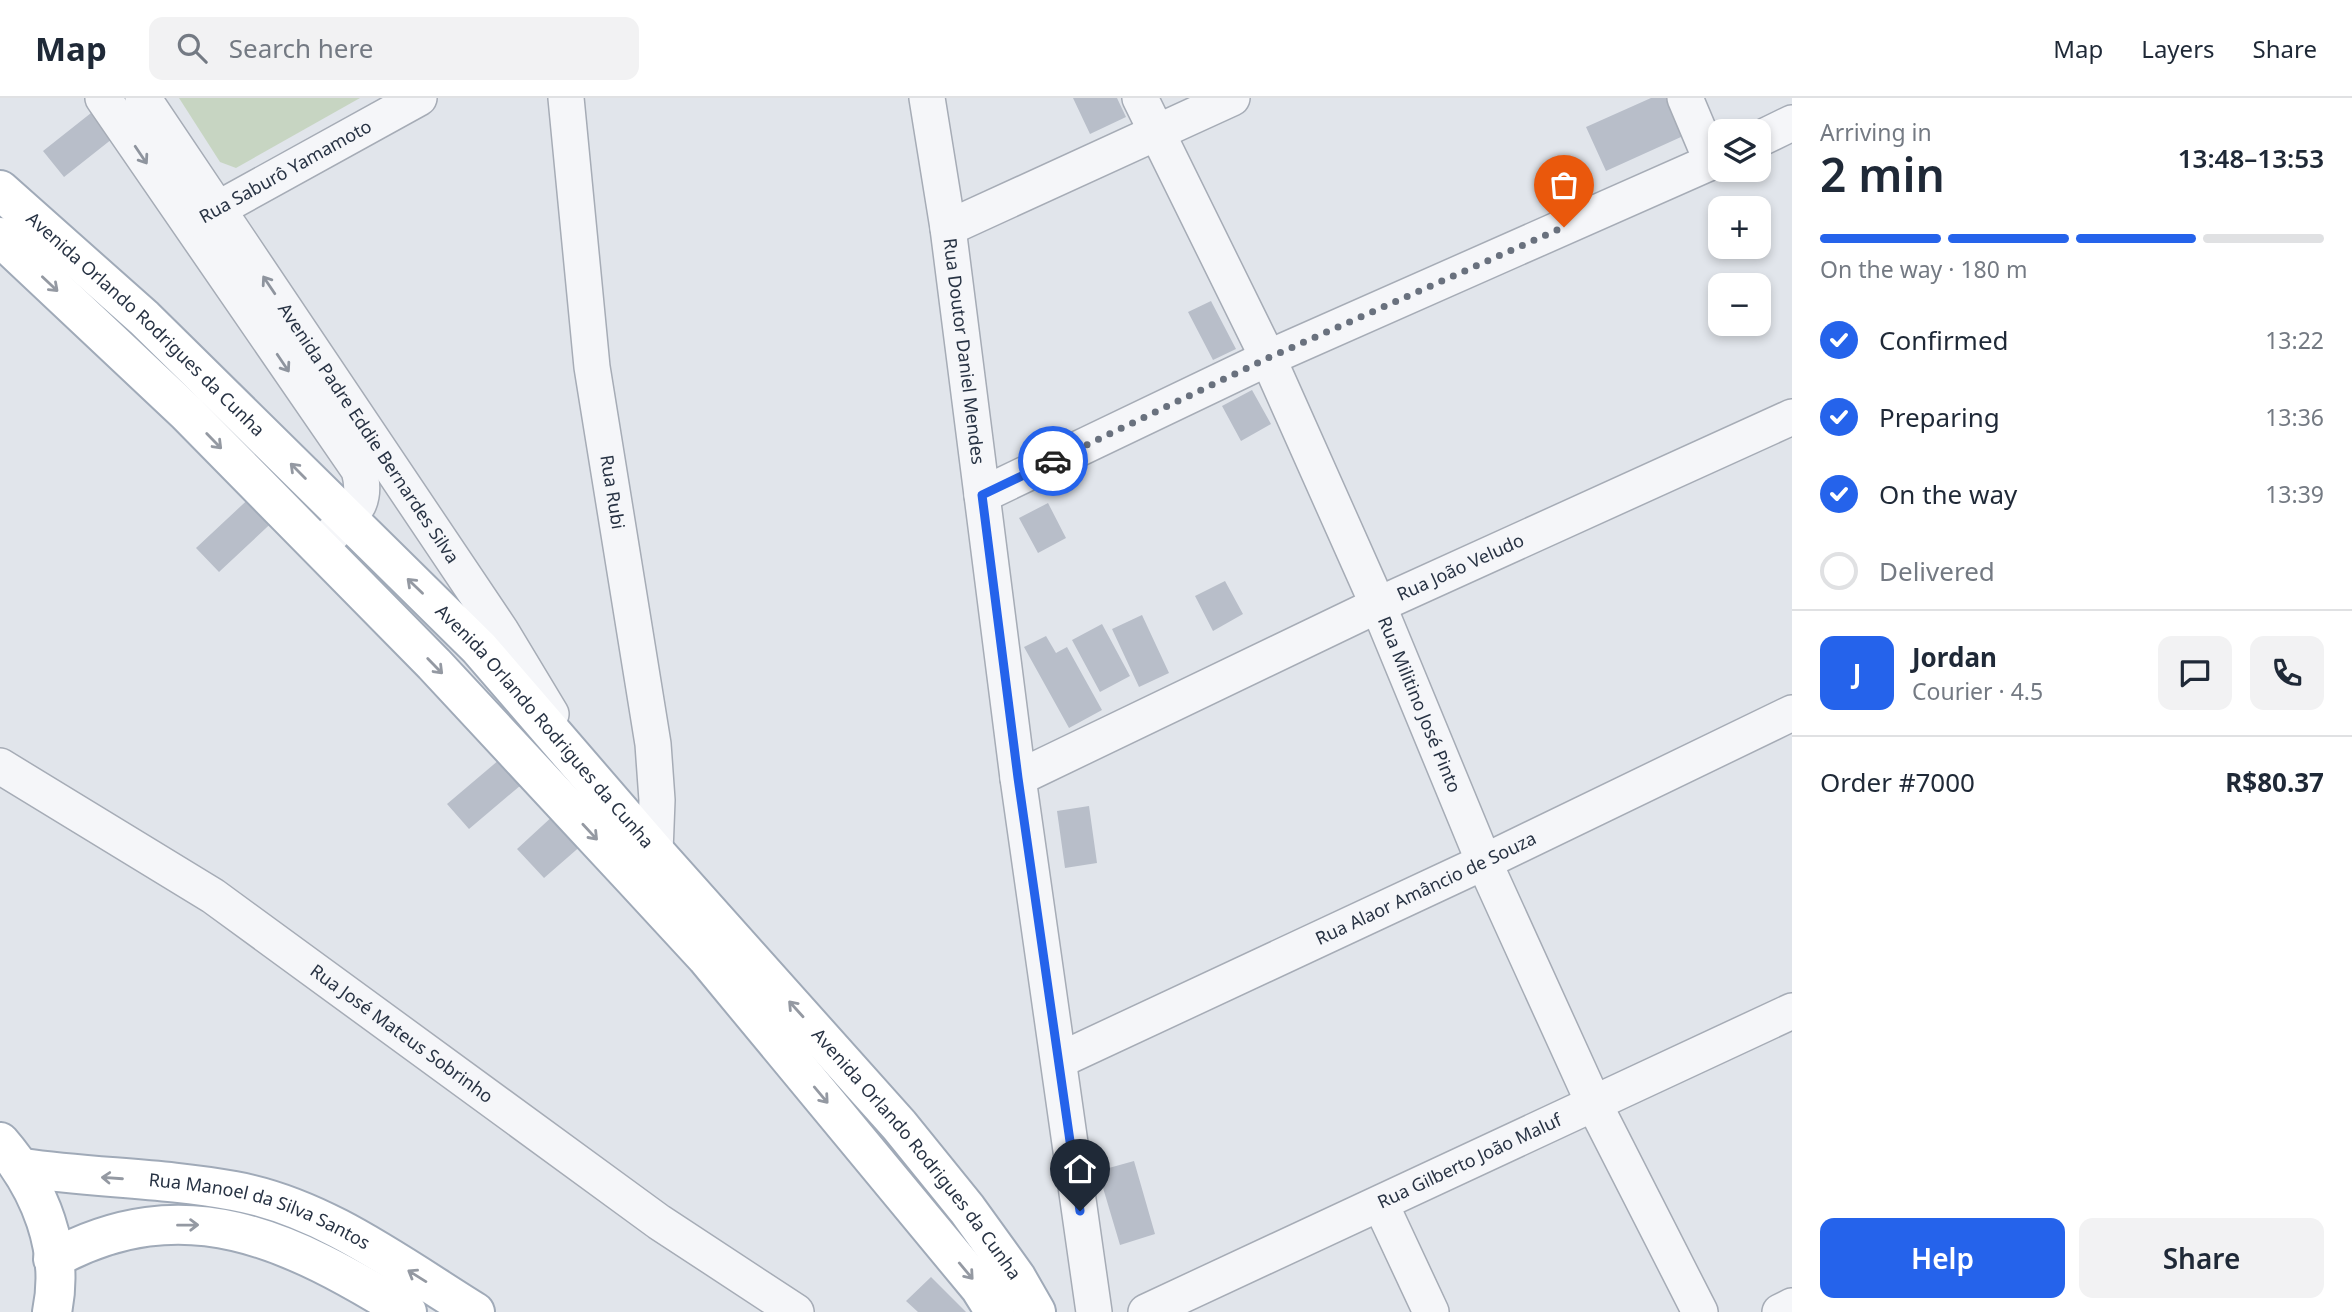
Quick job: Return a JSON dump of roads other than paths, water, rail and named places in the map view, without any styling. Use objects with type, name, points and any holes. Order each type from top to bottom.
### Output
[{"type":"main road","name":"Avenida Orlando Rodrigues da Cunha","points":[[0,190],[144,318],[479,648],[587,774],[644,865],[715,968],[980,1287],[995,1312]]},
{"type":"main road","name":"Avenida Orlando Rodrigues da Cunha","points":[[0,237],[187,413],[434,664],[644,865],[900,1125],[967,1209],[1016,1277],[1036,1312]]},
{"type":"main road","points":[[11,1155],[50,1227],[56,1291],[52,1312]]},
{"type":"main road","name":"Rua Manoel da Silva Santos","points":[[11,1155],[235,1191],[293,1208],[338,1228],[475,1312]]},
{"type":"main road","name":"Rua Manoel da Silva Santos","points":[[53,1259],[109,1232],[197,1224],[251,1233],[345,1274],[407,1312]]},
{"type":"street","name":"Avenida Padre Eddie Bernardes Silva","points":[[103,98],[203,217],[501,631],[587,774]]},
{"type":"street","name":"Avenida Padre Eddie Bernardes Silva","points":[[143,98],[203,217],[359,470],[365,490],[360,504],[319,547]]},
{"type":"street","name":"Rua Saburô Yamamoto","points":[[203,217],[419,98]]},
{"type":"street","name":"Rua Rubi","points":[[566,98],[592,367],[653,744],[657,800],[644,865]]},
{"type":"street","name":"Rua Doutor Daniel Mendes","points":[[927,98],[948,228],[1018,778],[1094,1312]]},
{"type":"street","name":"Rua Militino José Pinto","points":[[1140,98],[1268,358],[1378,605],[1484,862],[1594,1104],[1700,1312]]},
{"type":"street","points":[[948,228],[1233,98]]},
{"type":"street","points":[[1685,98],[1708,144]]},
{"type":"street","points":[[1771,133],[1792,123]]},
{"type":"street","points":[[982,495],[1268,358],[1708,164]]},
{"type":"street","name":"Rua João Veludo","points":[[1018,778],[1378,605],[1792,417]]},
{"type":"street","name":"Rua Alaor Amâncio de Souza","points":[[1060,1060],[1484,862],[1792,713]]},
{"type":"street","name":"Rua José Mateus Sobrinho","points":[[0,766],[213,895],[659,1222],[796,1312]]},
{"type":"street","name":"Rua Gilberto João Maluf","points":[[1146,1312],[1381,1205],[1792,1011]]},
{"type":"street","points":[[1381,1205],[1431,1312]]},
{"type":"street","points":[[1780,1312],[1792,1306]]}]
